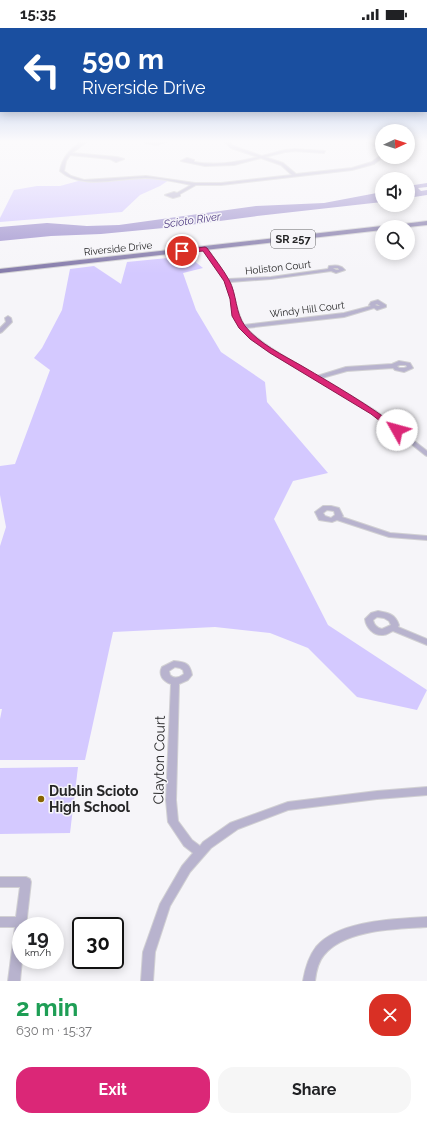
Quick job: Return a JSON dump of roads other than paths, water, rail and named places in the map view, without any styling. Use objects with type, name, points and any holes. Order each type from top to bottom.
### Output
[{"type":"main road","points":[[415,224],[427,223]]},
{"type":"main road","name":"Riverside Drive","points":[[0,271],[375,229]]},
{"type":"street","points":[[178,194],[194,184]]},
{"type":"street","points":[[205,249],[227,281],[233,299],[236,316],[242,326],[253,338],[273,352],[374,412],[427,454]]},
{"type":"street","name":"Holiston Court","points":[[227,281],[271,278],[330,270]]},
{"type":"street","name":"Windy Hill Court","points":[[242,326],[344,315],[374,307]]},
{"type":"street","points":[[0,331],[9,322],[8,318]]},
{"type":"street","points":[[317,378],[346,368],[394,366]]},
{"type":"street","points":[[337,518],[388,535],[427,538]]},
{"type":"street","points":[[393,628],[427,642]]},
{"type":"street","name":"Clayton Court","points":[[176,682],[171,800],[173,822],[188,843],[201,853]]},
{"type":"street","points":[[147,981],[148,952],[165,904],[186,869],[207,846],[234,826],[288,806],[377,795],[427,791]]},
{"type":"street","points":[[0,882],[26,882],[22,917]]},
{"type":"street","points":[[0,922],[12,922]]},
{"type":"street","points":[[309,981],[312,966],[322,948],[338,937],[359,930],[427,922]]},
{"type":"street","points":[[14,981],[15,969]]},
{"type":"water","points":[[427,184],[427,187],[418,188],[421,191],[427,190],[427,195],[415,197],[415,185]]},
{"type":"water","name":"Scioto River","points":[[375,193],[375,203],[174,227],[0,241],[0,227],[47,223],[87,226],[119,225],[256,206],[324,203]]},
{"type":"place","name":"Dublin Scioto High School","points":[[41,799]]}]
